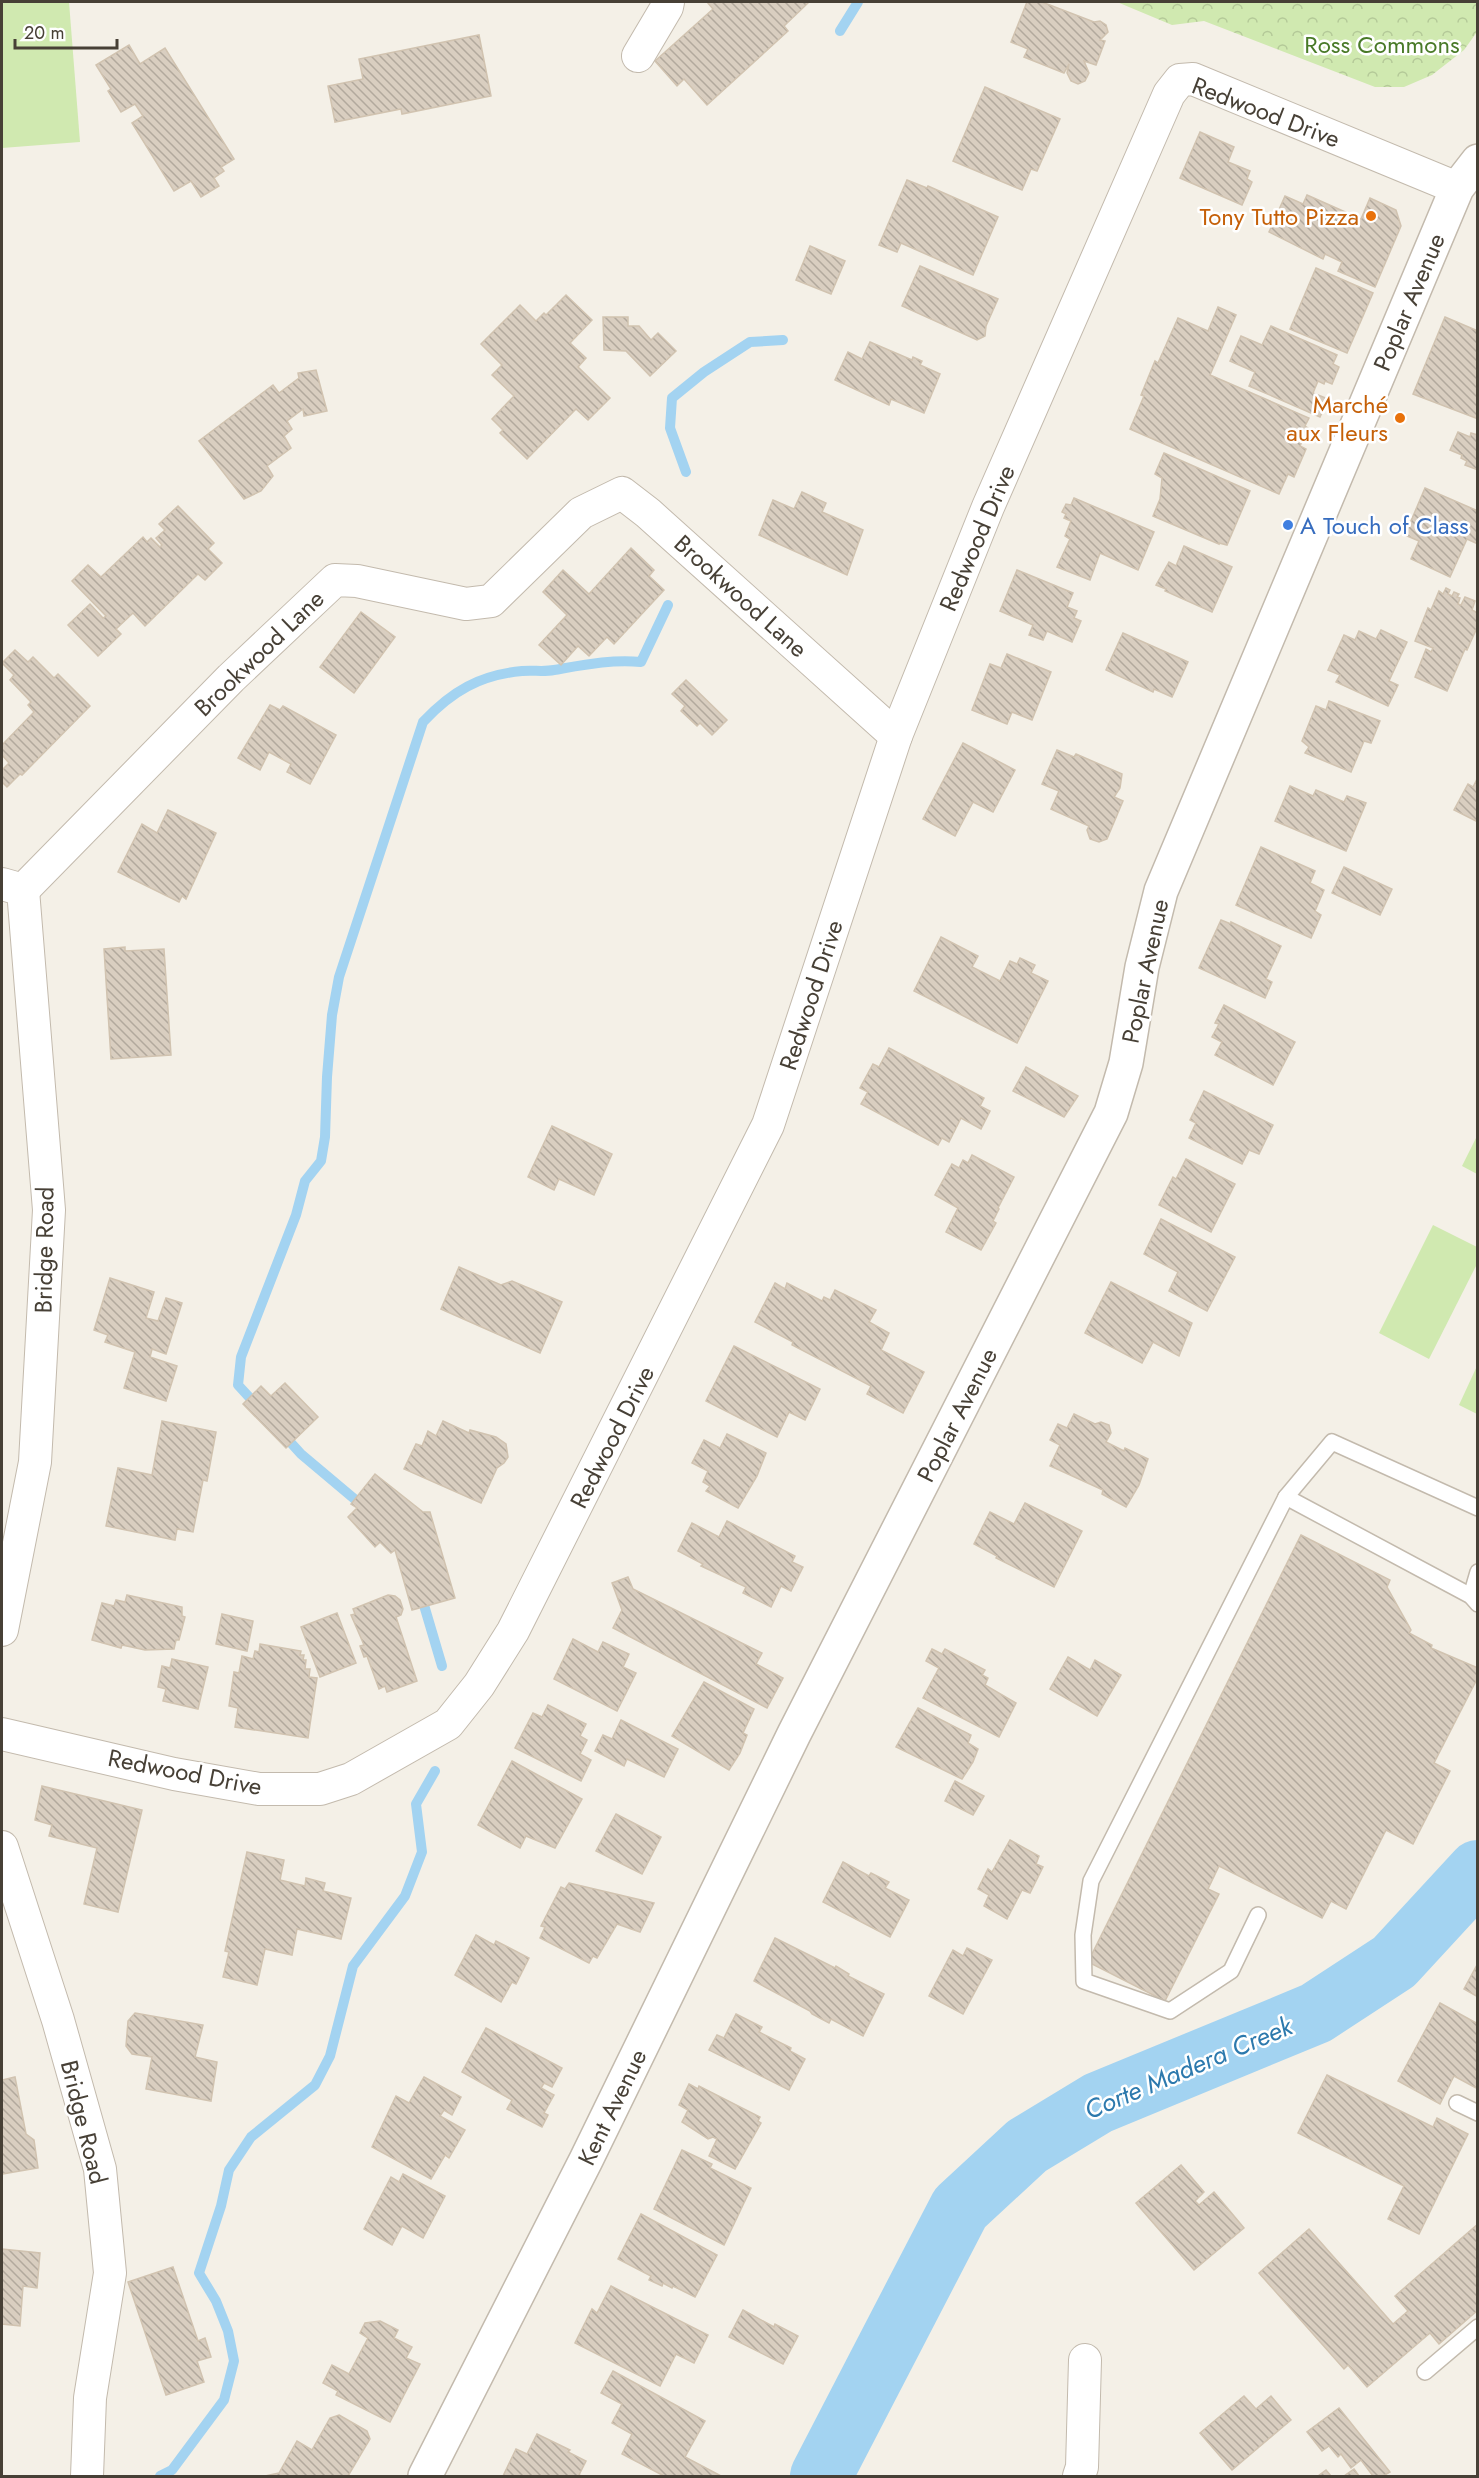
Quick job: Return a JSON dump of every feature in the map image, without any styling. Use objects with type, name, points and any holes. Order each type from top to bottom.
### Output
[{"type":"street","points":[[638,56],[667,8],[668,2]]},
{"type":"street","name":"Redwood Drive","points":[[2,1734],[174,1774],[248,1788],[320,1789],[351,1779],[448,1724],[479,1685],[513,1631],[768,1125],[896,736],[993,496],[1169,94],[1180,80],[1193,79],[1457,188]]},
{"type":"street","name":"Poplar Avenue","points":[[794,1734],[1111,1113],[1126,1063],[1142,967],[1161,891],[1457,188],[1478,160]]},
{"type":"street","name":"Brookwood Lane","points":[[12,887],[335,580],[357,581],[466,604],[491,601],[581,513],[622,493],[648,513],[896,736]]},
{"type":"street","name":"Bridge Road","points":[[2,1630],[34,1462],[49,1210],[12,887]]},
{"type":"street","name":"Kent Avenue","points":[[425,2476],[586,2160],[794,1734]]},
{"type":"street","name":"Bridge Road","points":[[2,1847],[58,2020],[100,2169],[110,2273],[90,2398],[87,2476]]},
{"type":"street","points":[[1083,2473],[1085,2360]]},
{"type":"lane","points":[[1258,1915],[1231,1971],[1170,2011],[1084,1981],[1083,1935],[1091,1881],[1286,1497],[1332,1442],[1478,1508]]},
{"type":"lane","points":[[1286,1497],[1474,1600],[1478,1572]]},
{"type":"lane","points":[[1457,2103],[1478,2113]]},
{"type":"lane","points":[[1425,2372],[1478,2326]]},
{"type":"green space","points":[[2,2],[69,2],[80,142],[2,148]]},
{"type":"green space","name":"Ross Commons","points":[[1117,2],[1477,2],[1477,32],[1464,50],[1432,75],[1404,87],[1375,87],[1204,21],[1172,25]]},
{"type":"green space","points":[[1477,1136],[1477,1174],[1462,1166]]},
{"type":"green space","points":[[1433,1225],[1477,1247],[1478,1262],[1429,1359],[1379,1333]]},
{"type":"green space","points":[[1477,1366],[1478,1414],[1459,1405]]},
{"type":"building","points":[[707,2],[808,3],[784,26],[788,31],[707,105],[684,79],[677,86],[655,61],[713,9]]},
{"type":"building","points":[[1027,2],[1042,2],[1106,25],[1108,32],[1100,40],[1105,41],[1096,65],[1084,61],[1089,73],[1085,81],[1078,84],[1071,81],[1067,73],[1069,64],[1064,73],[1024,57],[1028,49],[1011,42]]},
{"type":"building","points":[[479,35],[491,96],[402,114],[401,109],[335,122],[328,86],[363,79],[359,59]]},
{"type":"building","points":[[129,45],[140,64],[165,48],[234,159],[221,167],[224,171],[214,178],[219,186],[201,197],[191,181],[174,191],[132,123],[143,116],[135,104],[121,112],[108,91],[111,89],[96,65]]},
{"type":"building","points":[[985,87],[1060,119],[1037,171],[1031,169],[1022,190],[953,161]]},
{"type":"building","points":[[1200,132],[1234,147],[1228,162],[1250,171],[1247,179],[1252,182],[1242,205],[1180,178]]},
{"type":"building","points":[[907,180],[927,188],[928,186],[998,217],[973,275],[901,243],[897,252],[879,245]]},
{"type":"building","points":[[1307,195],[1361,219],[1370,198],[1396,210],[1401,226],[1375,287],[1338,271],[1342,262],[1325,254],[1323,259],[1269,232],[1285,196],[1303,204]]},
{"type":"building","points":[[810,246],[845,261],[831,294],[796,280]]},
{"type":"building","points":[[920,266],[998,299],[986,326],[985,336],[977,340],[902,306]]},
{"type":"building","points":[[1316,268],[1373,293],[1347,353],[1290,329]]},
{"type":"building","points":[[566,295],[592,320],[570,343],[586,358],[578,367],[610,398],[588,420],[576,409],[527,459],[500,433],[503,430],[492,419],[514,396],[492,375],[502,365],[481,344],[520,305],[536,321],[544,313],[546,315]]},
{"type":"building","points":[[1218,307],[1236,315],[1210,375],[1309,418],[1305,426],[1308,428],[1300,446],[1306,449],[1294,477],[1288,474],[1279,494],[1130,429],[1155,361],[1158,363],[1178,318],[1208,331]]},
{"type":"building","points":[[603,317],[628,317],[628,326],[639,326],[651,340],[658,333],[676,351],[650,376],[626,351],[604,350]]},
{"type":"building","points":[[1445,317],[1478,331],[1478,419],[1413,394]]},
{"type":"building","points":[[1271,326],[1337,355],[1333,364],[1339,367],[1332,384],[1318,381],[1313,393],[1328,399],[1320,417],[1249,386],[1255,372],[1230,361],[1241,336],[1262,345]]},
{"type":"building","points":[[870,342],[912,360],[913,357],[922,361],[920,365],[940,374],[924,413],[891,399],[889,405],[835,380],[848,352],[862,359]]},
{"type":"building","points":[[316,370],[327,411],[304,416],[303,409],[287,421],[292,429],[284,436],[291,448],[267,466],[273,476],[261,491],[244,499],[199,441],[273,385],[279,393],[299,378],[298,373]]},
{"type":"building","points":[[1458,432],[1470,437],[1471,433],[1478,435],[1478,470],[1465,465],[1467,461],[1461,458],[1462,455],[1450,450]]},
{"type":"building","points":[[1164,453],[1250,491],[1227,545],[1219,544],[1153,516],[1160,499],[1162,478],[1155,474]]},
{"type":"building","points":[[1425,488],[1478,511],[1478,544],[1467,539],[1450,577],[1411,559],[1419,541],[1405,535]]},
{"type":"building","points":[[802,492],[826,503],[822,512],[863,530],[847,575],[759,535],[773,500],[794,509]]},
{"type":"building","points":[[1074,498],[1154,532],[1138,570],[1100,553],[1090,580],[1057,567],[1070,539],[1065,536],[1071,521],[1064,518],[1066,514],[1062,512],[1066,504],[1071,505]]},
{"type":"building","points":[[178,506],[214,543],[208,549],[222,563],[205,580],[198,574],[145,626],[133,613],[116,629],[121,634],[98,656],[68,625],[90,604],[103,618],[106,616],[72,581],[88,565],[101,577],[143,537],[147,542],[151,538],[160,547],[162,545],[156,538],[165,530],[159,524]]},
{"type":"building","points":[[1184,546],[1232,567],[1212,612],[1156,585],[1169,562],[1176,566]]},
{"type":"building","points":[[631,548],[654,570],[649,576],[664,590],[614,644],[607,637],[589,656],[578,646],[561,665],[539,645],[567,615],[543,592],[563,570],[589,594]]},
{"type":"building","points":[[1017,570],[1073,593],[1067,607],[1077,611],[1074,618],[1081,621],[1072,642],[1047,631],[1043,640],[1029,635],[1033,625],[1000,611]]},
{"type":"building","points":[[1446,588],[1450,590],[1448,594],[1452,596],[1454,592],[1459,594],[1458,604],[1461,605],[1465,597],[1475,601],[1472,610],[1478,613],[1478,631],[1476,630],[1467,650],[1465,649],[1447,691],[1415,677],[1426,649],[1431,652],[1433,648],[1415,641],[1428,608],[1431,610],[1439,591],[1443,594]]},
{"type":"building","points":[[361,612],[395,637],[354,693],[320,667]]},
{"type":"building","points":[[1381,630],[1407,642],[1389,681],[1398,685],[1388,706],[1336,682],[1340,675],[1328,670],[1344,635],[1355,640],[1359,631],[1376,639]]},
{"type":"building","points":[[1123,633],[1188,662],[1172,697],[1154,689],[1153,692],[1106,670]]},
{"type":"building","points":[[15,650],[28,662],[33,657],[54,678],[58,674],[90,706],[22,775],[20,774],[7,787],[2,782],[2,770],[9,763],[2,755],[2,745],[34,712],[28,705],[31,702],[10,680],[14,675],[2,663]]},
{"type":"building","points":[[1007,654],[1051,672],[1032,720],[1012,712],[1007,724],[972,710],[990,664],[1001,668]]},
{"type":"building","points":[[686,680],[727,720],[712,735],[700,723],[697,726],[681,711],[685,706],[672,694]]},
{"type":"building","points":[[1329,701],[1380,721],[1371,743],[1364,741],[1351,772],[1305,753],[1309,747],[1302,741],[1316,706],[1326,710]]},
{"type":"building","points":[[270,705],[280,710],[283,706],[336,735],[310,784],[287,772],[291,764],[269,752],[260,770],[238,758]]},
{"type":"building","points":[[963,743],[1015,770],[993,812],[973,802],[955,836],[923,819]]},
{"type":"building","points":[[1057,750],[1074,757],[1076,754],[1122,774],[1120,788],[1114,797],[1123,801],[1107,839],[1099,842],[1090,839],[1087,830],[1089,826],[1051,809],[1059,791],[1042,784]]},
{"type":"building","points":[[1478,777],[1478,822],[1454,810],[1468,784],[1473,787]]},
{"type":"building","points":[[1290,786],[1313,796],[1316,790],[1344,802],[1347,796],[1366,803],[1346,851],[1275,821]]},
{"type":"building","points":[[168,810],[216,833],[186,899],[182,896],[179,902],[118,872],[142,824],[157,833]]},
{"type":"building","points":[[1261,847],[1315,871],[1310,883],[1324,890],[1315,911],[1321,915],[1311,938],[1236,905]]},
{"type":"building","points":[[1344,867],[1392,889],[1380,915],[1332,893]]},
{"type":"building","points":[[1221,920],[1231,924],[1231,922],[1281,946],[1266,979],[1272,982],[1265,998],[1199,968]]},
{"type":"building","points":[[941,937],[978,956],[972,967],[1000,981],[1010,961],[1017,964],[1020,958],[1035,965],[1031,973],[1048,981],[1017,1043],[914,991]]},
{"type":"building","points":[[125,947],[125,951],[164,949],[171,1055],[111,1059],[104,949]]},
{"type":"building","points":[[1224,1005],[1295,1042],[1273,1085],[1215,1055],[1222,1042],[1212,1037],[1219,1024],[1215,1023]]},
{"type":"building","points":[[889,1048],[984,1098],[980,1106],[990,1111],[981,1129],[961,1118],[949,1142],[942,1138],[938,1145],[861,1104],[868,1092],[860,1088],[873,1064],[879,1067]]},
{"type":"building","points":[[1026,1067],[1078,1096],[1064,1117],[1013,1091]]},
{"type":"building","points":[[1204,1091],[1273,1125],[1259,1154],[1249,1150],[1242,1164],[1189,1138],[1196,1123],[1190,1120]]},
{"type":"building","points":[[552,1126],[612,1154],[594,1195],[559,1179],[554,1190],[528,1177]]},
{"type":"building","points":[[972,1155],[1014,1177],[998,1208],[993,1221],[996,1223],[981,1250],[946,1232],[958,1208],[935,1195],[952,1164],[959,1168],[963,1160],[968,1163]]},
{"type":"building","points":[[1186,1159],[1235,1184],[1211,1232],[1159,1205],[1173,1177],[1176,1179]]},
{"type":"building","points":[[1161,1219],[1235,1257],[1207,1311],[1169,1291],[1178,1272],[1144,1254]]},
{"type":"building","points":[[459,1267],[501,1285],[512,1281],[562,1302],[540,1353],[441,1309]]},
{"type":"building","points":[[110,1278],[154,1292],[146,1318],[158,1321],[166,1298],[182,1303],[166,1354],[152,1349],[150,1357],[177,1366],[166,1401],[124,1388],[135,1352],[105,1342],[108,1335],[94,1330]]},
{"type":"building","points":[[1111,1282],[1192,1323],[1179,1356],[1153,1342],[1142,1363],[1085,1333]]},
{"type":"building","points":[[775,1283],[785,1289],[787,1283],[822,1301],[824,1297],[830,1300],[835,1290],[876,1310],[869,1322],[889,1333],[881,1350],[924,1372],[903,1413],[867,1394],[871,1386],[792,1345],[793,1342],[755,1322]]},
{"type":"building","points":[[734,1346],[820,1389],[805,1420],[789,1412],[777,1437],[706,1401]]},
{"type":"building","points":[[285,1383],[318,1417],[286,1448],[243,1404],[261,1386],[271,1396]]},
{"type":"building","points":[[1074,1414],[1095,1424],[1101,1422],[1109,1425],[1111,1433],[1106,1442],[1148,1459],[1139,1485],[1126,1507],[1102,1494],[1103,1490],[1050,1466],[1060,1445],[1050,1440],[1058,1424],[1067,1428]]},
{"type":"building","points":[[162,1421],[216,1432],[207,1481],[203,1480],[193,1532],[177,1529],[175,1540],[106,1526],[118,1468],[152,1475]]},
{"type":"building","points":[[443,1421],[469,1433],[470,1430],[496,1437],[506,1444],[508,1457],[497,1468],[481,1503],[404,1469],[416,1444],[422,1446],[428,1431],[436,1436]]},
{"type":"building","points":[[727,1434],[766,1453],[757,1476],[738,1508],[706,1491],[710,1486],[703,1482],[708,1471],[692,1463],[704,1440],[720,1448]]},
{"type":"building","points":[[375,1474],[423,1512],[430,1512],[455,1598],[412,1610],[395,1550],[391,1553],[380,1542],[375,1547],[348,1517],[357,1508],[351,1504]]},
{"type":"building","points":[[1025,1503],[1082,1531],[1054,1587],[996,1558],[997,1556],[974,1544],[990,1512],[1014,1524]]},
{"type":"building","points":[[727,1521],[795,1556],[792,1562],[803,1567],[791,1591],[781,1586],[771,1607],[743,1593],[746,1587],[701,1566],[703,1564],[678,1551],[692,1523],[719,1537]]},
{"type":"building","points":[[1301,1535],[1390,1580],[1387,1587],[1411,1630],[1409,1633],[1432,1645],[1431,1648],[1478,1668],[1478,1677],[1434,1763],[1450,1771],[1413,1844],[1386,1830],[1346,1909],[1331,1901],[1322,1918],[1219,1866],[1208,1889],[1219,1894],[1165,2001],[1088,1962]]},
{"type":"building","points":[[628,1577],[633,1589],[762,1653],[756,1664],[783,1678],[767,1708],[613,1628],[622,1610],[612,1583]]},
{"type":"building","points":[[127,1595],[182,1607],[182,1616],[185,1617],[179,1640],[176,1640],[174,1649],[145,1650],[122,1645],[121,1648],[92,1640],[102,1603],[114,1606],[116,1600],[125,1602]]},
{"type":"building","points":[[388,1595],[400,1600],[403,1609],[401,1615],[396,1617],[417,1681],[387,1692],[385,1686],[379,1689],[367,1656],[364,1657],[360,1646],[364,1645],[351,1615],[355,1614],[353,1609]]},
{"type":"building","points":[[337,1613],[356,1663],[320,1677],[301,1627]]},
{"type":"building","points":[[222,1614],[253,1621],[247,1651],[216,1644]]},
{"type":"building","points":[[573,1639],[598,1652],[603,1642],[629,1654],[623,1667],[636,1673],[617,1711],[554,1679]]},
{"type":"building","points":[[260,1644],[301,1651],[300,1655],[304,1655],[303,1660],[306,1660],[305,1669],[310,1669],[309,1677],[317,1678],[308,1738],[235,1727],[238,1708],[229,1706],[234,1672],[239,1673],[242,1656],[253,1659],[255,1651],[259,1652]]},
{"type":"building","points":[[932,1649],[942,1654],[945,1649],[985,1670],[982,1675],[988,1678],[985,1685],[1016,1703],[999,1737],[923,1698],[939,1668],[926,1661]]},
{"type":"building","points":[[1068,1657],[1090,1670],[1095,1660],[1121,1675],[1097,1716],[1050,1689]]},
{"type":"building","points":[[172,1659],[208,1667],[198,1709],[163,1701],[166,1689],[158,1687],[162,1666],[170,1668]]},
{"type":"building","points":[[704,1682],[754,1709],[743,1733],[747,1735],[740,1753],[729,1770],[672,1736]]},
{"type":"building","points":[[548,1705],[586,1724],[580,1736],[587,1740],[580,1754],[591,1760],[581,1781],[515,1748],[533,1713],[542,1717]]},
{"type":"building","points":[[918,1708],[971,1735],[968,1743],[978,1749],[962,1779],[896,1747]]},
{"type":"building","points":[[621,1720],[678,1749],[664,1777],[627,1759],[624,1766],[595,1751],[603,1735],[612,1739]]},
{"type":"building","points":[[512,1761],[582,1799],[555,1848],[526,1836],[520,1848],[478,1825]]},
{"type":"building","points":[[955,1781],[984,1796],[973,1815],[945,1801]]},
{"type":"building","points":[[42,1786],[142,1810],[118,1912],[84,1904],[97,1848],[49,1836],[52,1825],[35,1820]]},
{"type":"building","points":[[616,1814],[661,1837],[642,1874],[596,1851]]},
{"type":"building","points":[[1010,1840],[1039,1856],[1036,1864],[1043,1867],[1030,1893],[1022,1890],[1007,1919],[984,1906],[989,1895],[978,1889],[988,1869],[992,1872]]},
{"type":"building","points":[[247,1852],[284,1860],[280,1880],[305,1886],[306,1878],[325,1883],[323,1891],[351,1898],[341,1939],[297,1929],[292,1955],[265,1949],[257,1985],[223,1977],[229,1952],[225,1951]]},
{"type":"building","points":[[843,1862],[869,1876],[871,1873],[889,1882],[885,1888],[909,1900],[890,1937],[823,1902]]},
{"type":"building","points":[[569,1883],[654,1903],[640,1932],[617,1924],[597,1958],[593,1956],[589,1963],[540,1938],[545,1927],[541,1926],[561,1887],[565,1889]]},
{"type":"building","points":[[476,1935],[494,1945],[496,1941],[529,1958],[516,1984],[512,1982],[501,2002],[455,1975]]},
{"type":"building","points":[[775,1938],[835,1968],[836,1966],[849,1974],[848,1976],[884,1994],[863,2036],[831,2019],[829,2023],[754,1981]]},
{"type":"building","points":[[967,1948],[992,1960],[963,2014],[929,1996],[953,1950],[963,1956]]},
{"type":"building","points":[[1478,1963],[1478,1997],[1464,1989]]},
{"type":"building","points":[[1440,2003],[1478,2024],[1478,2089],[1454,2076],[1440,2104],[1398,2081]]},
{"type":"building","points":[[135,2013],[203,2025],[195,2057],[217,2062],[211,2101],[146,2089],[152,2057],[132,2054],[126,2046],[128,2021]]},
{"type":"building","points":[[736,2014],[762,2027],[759,2032],[791,2048],[790,2051],[805,2059],[789,2090],[709,2050],[717,2035],[724,2038]]},
{"type":"building","points":[[486,2028],[562,2068],[552,2087],[544,2083],[541,2088],[554,2095],[544,2113],[548,2115],[542,2127],[507,2109],[512,2100],[462,2072]]},
{"type":"building","points":[[1327,2075],[1433,2127],[1437,2118],[1468,2134],[1419,2234],[1388,2219],[1404,2186],[1298,2133]]},
{"type":"building","points":[[15,2077],[26,2134],[34,2140],[38,2168],[2,2174],[2,2080]]},
{"type":"building","points":[[424,2077],[461,2097],[452,2115],[444,2110],[440,2116],[465,2130],[449,2158],[445,2155],[431,2179],[372,2147],[396,2096],[409,2103]]},
{"type":"building","points":[[689,2084],[698,2089],[699,2086],[760,2117],[758,2121],[761,2123],[735,2169],[709,2156],[717,2139],[713,2137],[708,2139],[682,2122],[688,2110],[679,2105]]},
{"type":"building","points":[[682,2150],[712,2164],[710,2168],[751,2188],[724,2245],[654,2209]]},
{"type":"building","points":[[1181,2165],[1204,2192],[1195,2201],[1199,2205],[1214,2192],[1244,2228],[1194,2270],[1136,2203]]},
{"type":"building","points":[[403,2174],[445,2196],[423,2238],[402,2226],[392,2245],[364,2229],[391,2177],[399,2182]]},
{"type":"building","points":[[641,2214],[717,2255],[695,2297],[673,2286],[672,2288],[663,2283],[662,2286],[649,2280],[651,2276],[618,2259]]},
{"type":"building","points":[[1478,2224],[1478,2310],[1439,2344],[1430,2333],[1367,2387],[1348,2365],[1344,2369],[1259,2273],[1309,2229],[1393,2324],[1408,2311],[1395,2296]]},
{"type":"building","points":[[2,2249],[40,2253],[37,2288],[23,2286],[20,2326],[2,2324]]},
{"type":"building","points":[[173,2267],[198,2341],[205,2338],[211,2357],[197,2361],[204,2382],[166,2395],[128,2282]]},
{"type":"building","points":[[611,2286],[708,2335],[694,2363],[676,2354],[660,2386],[575,2343],[592,2309],[597,2313]]},
{"type":"building","points":[[743,2310],[774,2327],[775,2324],[798,2336],[783,2364],[729,2337]]},
{"type":"building","points":[[380,2321],[398,2330],[394,2338],[412,2347],[406,2358],[420,2364],[390,2422],[336,2395],[338,2391],[323,2383],[332,2365],[349,2374],[368,2338],[360,2333],[365,2323]]},
{"type":"building","points":[[613,2371],[705,2421],[685,2457],[721,2476],[664,2476],[622,2454],[632,2434],[612,2423],[622,2404],[601,2393]]},
{"type":"building","points":[[1244,2396],[1256,2409],[1271,2396],[1291,2420],[1232,2470],[1200,2433]]},
{"type":"building","points":[[1339,2408],[1390,2472],[1383,2476],[1373,2476],[1361,2460],[1351,2468],[1341,2454],[1338,2457],[1329,2446],[1322,2451],[1307,2432]]},
{"type":"building","points":[[339,2415],[367,2431],[370,2439],[348,2476],[265,2476],[279,2473],[297,2441],[312,2450],[330,2418]]},
{"type":"building","points":[[537,2434],[570,2450],[568,2452],[586,2461],[579,2475],[582,2476],[503,2476],[516,2449],[527,2454]]},
{"type":"building","points":[[1354,2469],[1359,2476],[1344,2476]]},
{"type":"building","points":[[1326,2470],[1331,2476],[1318,2476]]},
{"type":"waterway","points":[[840,31],[858,2]]},
{"type":"waterway","points":[[686,472],[670,428],[672,398],[704,372],[750,342],[783,340]]},
{"type":"waterway","points":[[259,1408],[238,1385],[241,1357],[296,1215],[305,1181],[321,1161],[325,1137],[332,1015],[339,977],[423,722],[456,693],[493,676],[522,671],[550,671],[608,662],[641,662],[668,605]]},
{"type":"waterway","points":[[282,1433],[301,1454],[364,1507]]},
{"type":"waterway","points":[[421,1595],[442,1666]]},
{"type":"waterway","points":[[160,2476],[172,2470],[224,2400],[234,2361],[228,2331],[216,2301],[199,2273],[221,2206],[229,2170],[251,2137],[315,2085],[330,2056],[353,1966],[405,1896],[422,1852],[416,1804],[435,1771]]},
{"type":"waterway","name":"Corte Madera Creek","points":[[821,2476],[960,2208],[1027,2146],[1098,2103],[1316,2013],[1394,1962],[1478,1871]]},
{"type":"place","name":"Tony Tutto Pizza","points":[[1371,216]]},
{"type":"place","name":"Marché aux Fleurs","points":[[1400,418]]},
{"type":"place","name":"A Touch of Class","points":[[1288,525]]}]
